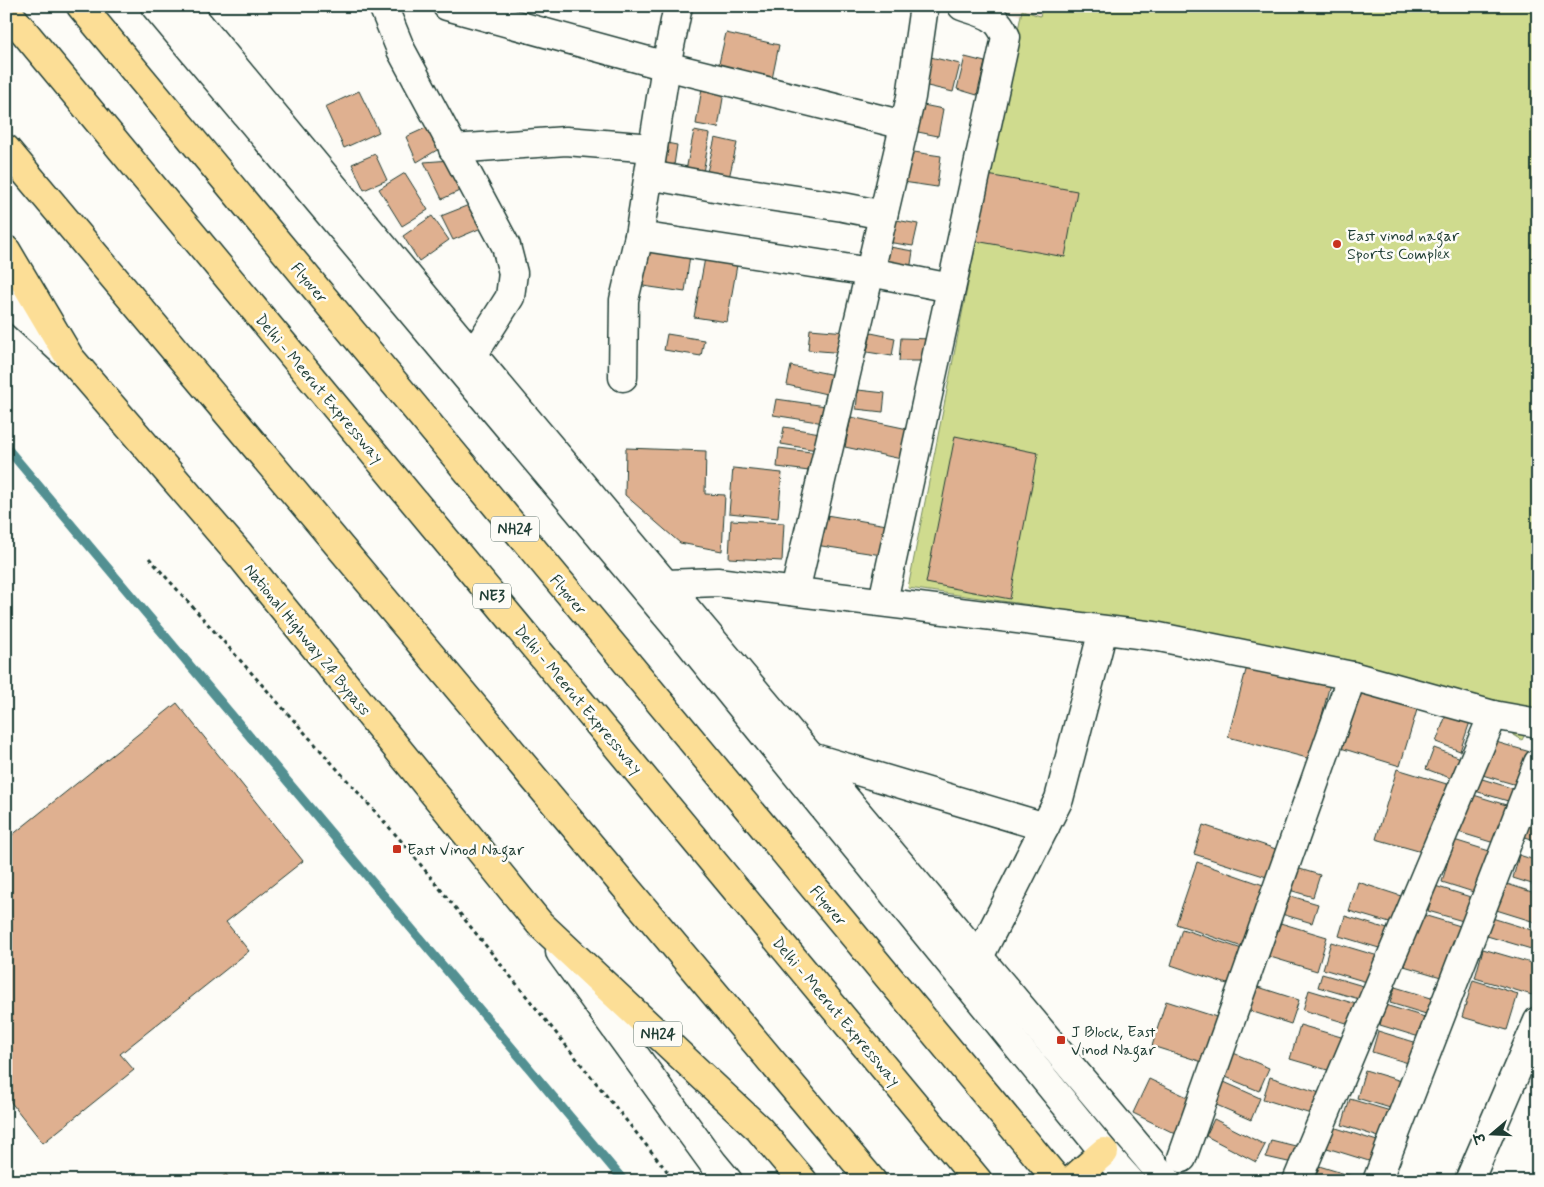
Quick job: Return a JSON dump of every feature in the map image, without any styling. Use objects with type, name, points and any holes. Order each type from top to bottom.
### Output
[{"type":"highway","name":"Flyover","points":[[81,6],[1058,1181]]},
{"type":"highway","name":"Delhi - Meerut Expressway","points":[[6,10],[978,1181]]},
{"type":"highway","points":[[6,149],[872,1181]]},
{"type":"highway","name":"NH24","points":[[6,250],[70,358]]},
{"type":"highway","name":"National Highway 24 Bypass","points":[[70,358],[240,555],[540,924]]},
{"type":"highway","name":"NH24","points":[[540,924],[759,1129],[803,1181]]},
{"type":"highway","points":[[1071,1181],[1104,1152]]},
{"type":"street","points":[[155,6],[689,643],[1104,1152],[1130,1181]]},
{"type":"street","points":[[184,6],[473,355],[1167,1181]]},
{"type":"street","points":[[384,6],[401,50],[506,246],[512,273],[510,297],[473,355]]},
{"type":"street","points":[[447,6],[666,66],[904,125]]},
{"type":"street","points":[[624,377],[624,300],[639,236],[666,66],[678,6]]},
{"type":"street","points":[[795,591],[911,97],[924,6]]},
{"type":"street","points":[[883,601],[1006,38],[1001,24],[990,16],[962,6]]},
{"type":"street","points":[[453,149],[566,141],[653,148]]},
{"type":"street","points":[[649,175],[883,215]]},
{"type":"street","points":[[639,236],[870,272],[951,288]]},
{"type":"street","points":[[6,300],[70,358]]},
{"type":"street","points":[[666,584],[717,582],[883,601],[1154,636],[1352,676],[1493,715],[1538,723]]},
{"type":"street","points":[[979,957],[1059,799],[1103,630]]},
{"type":"street","points":[[1182,1158],[1352,676]]},
{"type":"street","points":[[1297,1181],[1493,715]]},
{"type":"street","points":[[811,757],[1045,827]]},
{"type":"street","points":[[1377,1181],[1538,764]]},
{"type":"street","points":[[540,924],[719,1175]]},
{"type":"street","points":[[1469,1181],[1538,1020]]},
{"type":"path","points":[[149,558],[404,844],[675,1181]]},
{"type":"shaded area","points":[[990,6],[1043,6],[1040,16],[1022,10],[1021,16]]},
{"type":"green space","points":[[1043,6],[1538,6],[1538,708],[1522,740],[1473,710],[1310,659],[1052,608],[908,588],[1022,10],[1040,16]]},
{"type":"building","points":[[726,33],[779,45],[771,84],[717,72]]},
{"type":"building","points":[[926,56],[960,64],[953,92],[919,84]]},
{"type":"building","points":[[965,57],[985,62],[977,95],[957,89]]},
{"type":"building","points":[[703,82],[725,86],[718,128],[696,124]]},
{"type":"building","points":[[359,91],[379,132],[344,148],[325,107]]},
{"type":"building","points":[[918,104],[943,109],[938,136],[913,131]]},
{"type":"building","points":[[430,126],[442,147],[417,162],[406,137]]},
{"type":"building","points":[[694,131],[710,134],[702,178],[685,175]]},
{"type":"building","points":[[715,138],[737,143],[729,178],[707,172]]},
{"type":"building","points":[[661,142],[677,145],[673,172],[656,169]]},
{"type":"building","points":[[907,151],[941,156],[937,187],[903,182]]},
{"type":"building","points":[[375,154],[387,180],[364,190],[352,164]]},
{"type":"building","points":[[451,160],[468,187],[442,199],[424,162]]},
{"type":"building","points":[[405,173],[428,210],[402,226],[379,189]]},
{"type":"building","points":[[982,174],[1077,191],[1065,257],[970,240]]},
{"type":"building","points":[[474,203],[486,226],[453,240],[441,216]]},
{"type":"building","points":[[432,216],[449,240],[419,261],[403,236]]},
{"type":"building","points":[[891,219],[918,224],[913,246],[887,242]]},
{"type":"building","points":[[884,246],[913,251],[909,277],[880,272]]},
{"type":"building","points":[[648,249],[690,255],[685,292],[643,286]]},
{"type":"building","points":[[705,258],[737,265],[727,322],[694,317]]},
{"type":"building","points":[[810,329],[846,332],[845,353],[808,350]]},
{"type":"building","points":[[871,333],[895,338],[892,356],[867,352]]},
{"type":"building","points":[[667,334],[704,340],[701,356],[664,350]]},
{"type":"building","points":[[901,338],[931,339],[929,361],[899,361]]},
{"type":"building","points":[[791,366],[839,376],[835,396],[787,385]]},
{"type":"building","points":[[858,390],[885,393],[883,412],[856,409]]},
{"type":"building","points":[[776,399],[826,406],[824,423],[773,415]]},
{"type":"building","points":[[851,417],[908,429],[906,460],[845,447]]},
{"type":"building","points":[[784,427],[826,434],[823,451],[781,444]]},
{"type":"building","points":[[955,436],[1038,453],[1010,599],[926,583]]},
{"type":"building","points":[[626,448],[706,451],[705,494],[725,495],[722,551],[680,543],[625,495]]},
{"type":"building","points":[[779,448],[819,453],[817,472],[777,467]]},
{"type":"building","points":[[733,468],[782,473],[778,518],[729,513]]},
{"type":"building","points":[[820,514],[887,525],[882,555],[815,545]]},
{"type":"building","points":[[731,520],[784,523],[782,561],[729,558]]},
{"type":"building","points":[[1249,659],[1331,680],[1311,759],[1228,737]]},
{"type":"building","points":[[1354,680],[1420,700],[1400,766],[1334,746]]},
{"type":"building","points":[[177,703],[303,861],[226,922],[249,951],[120,1054],[134,1070],[43,1143],[6,1096],[6,840]]},
{"type":"building","points":[[1448,710],[1471,719],[1460,751],[1436,742]]},
{"type":"building","points":[[1489,740],[1537,754],[1527,788],[1479,774]]},
{"type":"building","points":[[1434,748],[1461,758],[1453,779],[1426,769]]},
{"type":"building","points":[[1397,769],[1450,785],[1429,854],[1376,839]]},
{"type":"building","points":[[1479,778],[1524,792],[1521,805],[1475,791]]},
{"type":"building","points":[[1538,785],[1538,841],[1522,836]]},
{"type":"building","points":[[1467,793],[1516,808],[1504,846],[1455,831]]},
{"type":"building","points":[[1203,825],[1282,851],[1273,879],[1194,854]]},
{"type":"building","points":[[1454,840],[1499,854],[1486,896],[1442,882]]},
{"type":"building","points":[[1519,855],[1538,861],[1538,886],[1513,878]]},
{"type":"building","points":[[1197,862],[1269,887],[1248,949],[1176,924]]},
{"type":"building","points":[[1293,867],[1320,875],[1313,897],[1286,889]]},
{"type":"building","points":[[1358,882],[1401,896],[1393,924],[1349,911]]},
{"type":"building","points":[[1501,882],[1538,894],[1538,923],[1493,909]]},
{"type":"building","points":[[1435,886],[1477,899],[1470,923],[1428,911]]},
{"type":"building","points":[[1284,894],[1318,904],[1312,923],[1278,913]]},
{"type":"building","points":[[1420,914],[1467,928],[1451,980],[1404,966]]},
{"type":"building","points":[[1345,916],[1394,931],[1389,951],[1339,936]]},
{"type":"building","points":[[1492,918],[1538,932],[1538,951],[1487,936]]},
{"type":"building","points":[[1277,922],[1327,937],[1317,971],[1267,956]]},
{"type":"building","points":[[1182,929],[1248,951],[1236,987],[1171,965]]},
{"type":"building","points":[[1331,942],[1385,958],[1377,985],[1323,969]]},
{"type":"building","points":[[1483,949],[1538,965],[1538,978],[1532,995],[1475,978]]},
{"type":"building","points":[[1322,974],[1370,988],[1366,1001],[1318,987]]},
{"type":"building","points":[[1473,980],[1518,994],[1507,1030],[1462,1017]]},
{"type":"building","points":[[1255,986],[1299,1000],[1291,1024],[1247,1010]]},
{"type":"building","points":[[1395,987],[1441,1001],[1436,1017],[1390,1003]]},
{"type":"building","points":[[1309,990],[1366,1007],[1360,1027],[1303,1010]]},
{"type":"building","points":[[1166,1001],[1226,1020],[1212,1065],[1152,1046]]},
{"type":"building","points":[[1385,1005],[1435,1020],[1429,1040],[1380,1025]]},
{"type":"building","points":[[1300,1025],[1348,1039],[1338,1073],[1290,1059]]},
{"type":"building","points":[[1378,1031],[1424,1045],[1418,1066],[1372,1052]]},
{"type":"building","points":[[1231,1052],[1269,1068],[1259,1091],[1221,1075]]},
{"type":"building","points":[[1365,1070],[1408,1083],[1400,1111],[1357,1098]]},
{"type":"building","points":[[1270,1077],[1320,1093],[1314,1115],[1263,1099]]},
{"type":"building","points":[[1215,1078],[1260,1098],[1251,1120],[1205,1100]]},
{"type":"building","points":[[1149,1079],[1200,1103],[1184,1138],[1133,1113]]},
{"type":"building","points":[[1350,1099],[1394,1112],[1385,1139],[1342,1125]]},
{"type":"building","points":[[1214,1119],[1265,1145],[1256,1162],[1206,1136]]},
{"type":"building","points":[[1333,1127],[1377,1141],[1372,1162],[1327,1148]]},
{"type":"building","points":[[1271,1140],[1308,1149],[1297,1164],[1266,1157]]},
{"type":"building","points":[[1319,1166],[1365,1180],[1315,1181]]},
{"type":"building","points":[[226,1174],[231,1181],[217,1181]]},
{"type":"waterway","points":[[6,447],[624,1181]]},
{"type":"place","name":"East vinod nagar Sports Complex","points":[[1337,244]]},
{"type":"place","name":"East Vinod Nagar","points":[[397,849]]},
{"type":"place","name":"J Block, East Vinod Nagar","points":[[1061,1040]]}]
